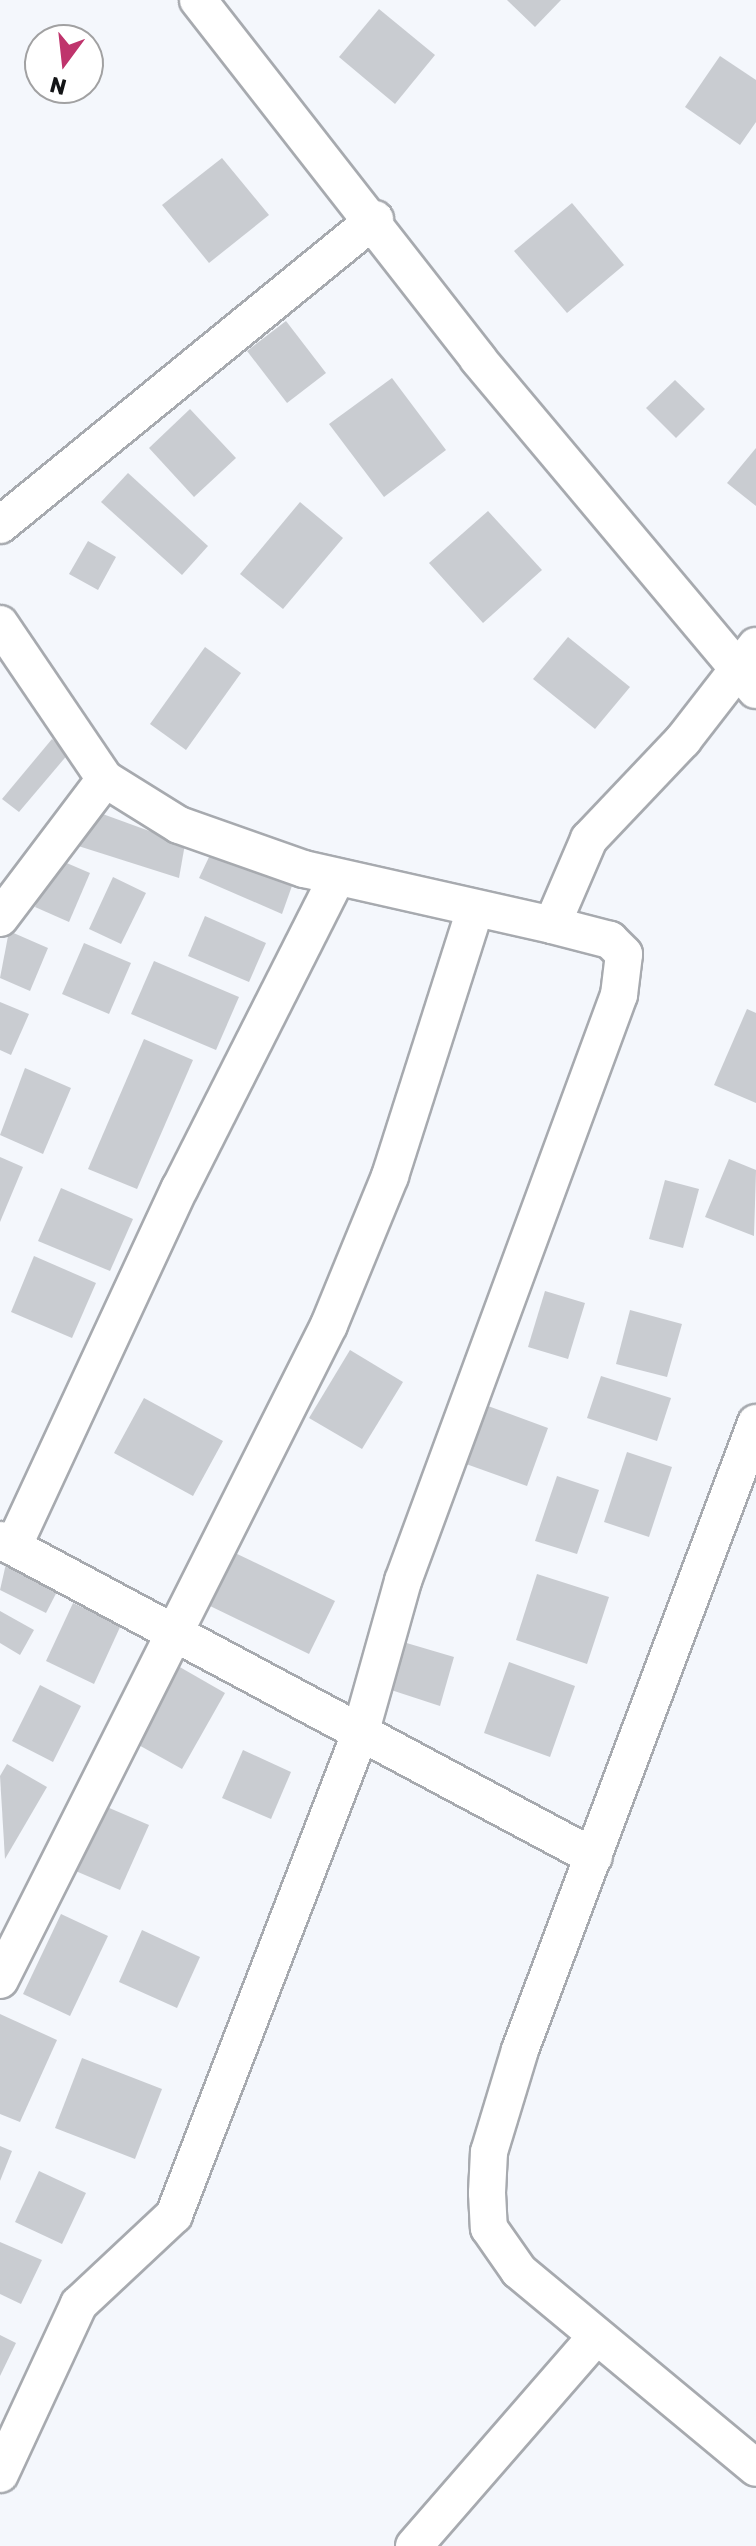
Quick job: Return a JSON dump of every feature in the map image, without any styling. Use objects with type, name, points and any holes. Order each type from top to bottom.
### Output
[{"type":"street","points":[[198,0],[375,219],[478,359],[750,668],[589,839],[552,925]]},
{"type":"street","points":[[0,525],[375,219]]},
{"type":"street","points":[[0,624],[105,779],[179,825],[337,877],[610,940],[624,954],[619,995],[403,1581],[360,1734],[174,2215],[79,2304],[0,2474]]},
{"type":"street","points":[[0,918],[105,779]]},
{"type":"street","points":[[337,877],[6,1544],[594,1857]]},
{"type":"street","points":[[0,1980],[177,1636],[334,1312],[390,1176],[475,910]]},
{"type":"street","points":[[756,1423],[520,2050],[489,2152],[487,2193],[489,2228],[519,2271],[756,2468]]},
{"type":"street","points":[[414,2546],[596,2337]]},
{"type":"building","points":[[507,0],[561,0],[535,27]]},
{"type":"building","points":[[379,9],[435,55],[395,104],[339,57]]},
{"type":"building","points":[[720,56],[756,80],[756,122],[740,145],[685,107]]},
{"type":"building","points":[[222,158],[269,215],[209,263],[162,205]]},
{"type":"building","points":[[572,203],[624,265],[567,313],[514,251]]},
{"type":"building","points":[[286,321],[326,373],[287,403],[247,351]]},
{"type":"building","points":[[392,378],[446,450],[384,497],[329,424]]},
{"type":"building","points":[[675,380],[705,409],[676,438],[646,408]]},
{"type":"building","points":[[190,409],[236,458],[194,497],[149,448]]},
{"type":"building","points":[[756,448],[756,506],[727,483]]},
{"type":"building","points":[[128,473],[208,546],[182,575],[101,502]]},
{"type":"building","points":[[300,502],[343,538],[283,609],[240,574]]},
{"type":"building","points":[[488,511],[542,570],[483,623],[429,563]]},
{"type":"building","points":[[88,541],[116,557],[98,590],[69,574]]},
{"type":"building","points":[[568,637],[630,687],[595,729],[533,679]]},
{"type":"building","points":[[205,647],[241,673],[186,750],[150,724]]},
{"type":"building","points":[[52,739],[69,753],[19,812],[2,799]]},
{"type":"building","points":[[89,809],[185,844],[179,878],[72,844]]},
{"type":"building","points":[[210,855],[293,883],[282,914],[199,878]]},
{"type":"building","points":[[55,858],[90,873],[69,922],[35,907]]},
{"type":"building","points":[[113,877],[146,893],[121,944],[89,929]]},
{"type":"building","points":[[205,916],[266,943],[249,982],[188,956]]},
{"type":"building","points":[[9,931],[48,948],[30,991],[0,978]]},
{"type":"building","points":[[84,943],[131,963],[109,1014],[62,994]]},
{"type":"building","points":[[154,961],[239,997],[216,1050],[131,1014]]},
{"type":"building","points":[[0,1002],[29,1014],[11,1055],[0,1050]]},
{"type":"building","points":[[747,1009],[756,1013],[756,1103],[714,1085]]},
{"type":"building","points":[[144,1039],[193,1060],[137,1189],[88,1169]]},
{"type":"building","points":[[25,1068],[71,1088],[43,1154],[0,1135]]},
{"type":"building","points":[[0,1157],[23,1167],[0,1222]]},
{"type":"building","points":[[729,1159],[756,1170],[754,1236],[705,1217]]},
{"type":"building","points":[[665,1180],[699,1189],[683,1248],[649,1239]]},
{"type":"building","points":[[61,1188],[133,1219],[110,1271],[38,1241]]},
{"type":"building","points":[[34,1256],[96,1283],[72,1338],[11,1312]]},
{"type":"building","points":[[545,1291],[585,1303],[568,1359],[528,1347]]},
{"type":"building","points":[[630,1310],[682,1324],[667,1377],[616,1364]]},
{"type":"building","points":[[350,1350],[403,1382],[362,1449],[309,1418]]},
{"type":"building","points":[[601,1376],[671,1398],[657,1441],[587,1418]]},
{"type":"building","points":[[144,1398],[223,1441],[193,1496],[114,1453]]},
{"type":"building","points":[[477,1402],[548,1428],[527,1486],[455,1460]]},
{"type":"building","points":[[627,1452],[672,1467],[649,1537],[604,1522]]},
{"type":"building","points":[[557,1476],[599,1490],[577,1554],[535,1541]]},
{"type":"building","points":[[233,1552],[335,1601],[309,1654],[208,1605]]},
{"type":"building","points":[[8,1555],[62,1582],[46,1613],[0,1590]]},
{"type":"building","points":[[537,1574],[609,1597],[587,1664],[516,1640]]},
{"type":"building","points":[[73,1603],[121,1625],[94,1684],[46,1661]]},
{"type":"building","points":[[0,1611],[34,1630],[20,1655],[0,1643]]},
{"type":"building","points":[[393,1639],[454,1657],[440,1706],[385,1688]]},
{"type":"building","points":[[509,1662],[575,1686],[550,1757],[484,1733]]},
{"type":"building","points":[[178,1666],[225,1693],[182,1769],[135,1743]]},
{"type":"building","points":[[40,1685],[81,1706],[53,1762],[12,1741]]},
{"type":"building","points":[[243,1750],[291,1772],[271,1819],[222,1798]]},
{"type":"building","points":[[7,1764],[47,1787],[5,1859],[0,1776]]},
{"type":"building","points":[[100,1804],[149,1825],[120,1890],[71,1869]]},
{"type":"building","points":[[61,1914],[108,1936],[70,2016],[23,1994]]},
{"type":"building","points":[[142,1930],[200,1957],[177,2008],[119,1982]]},
{"type":"building","points":[[0,2014],[57,2040],[20,2122],[0,2114]]},
{"type":"building","points":[[82,2058],[162,2089],[135,2159],[55,2128]]},
{"type":"building","points":[[0,2146],[12,2151],[0,2181]]},
{"type":"building","points":[[39,2171],[86,2193],[62,2244],[15,2222]]},
{"type":"building","points":[[0,2242],[42,2260],[21,2304],[0,2294]]},
{"type":"building","points":[[0,2335],[16,2343],[0,2376]]}]
